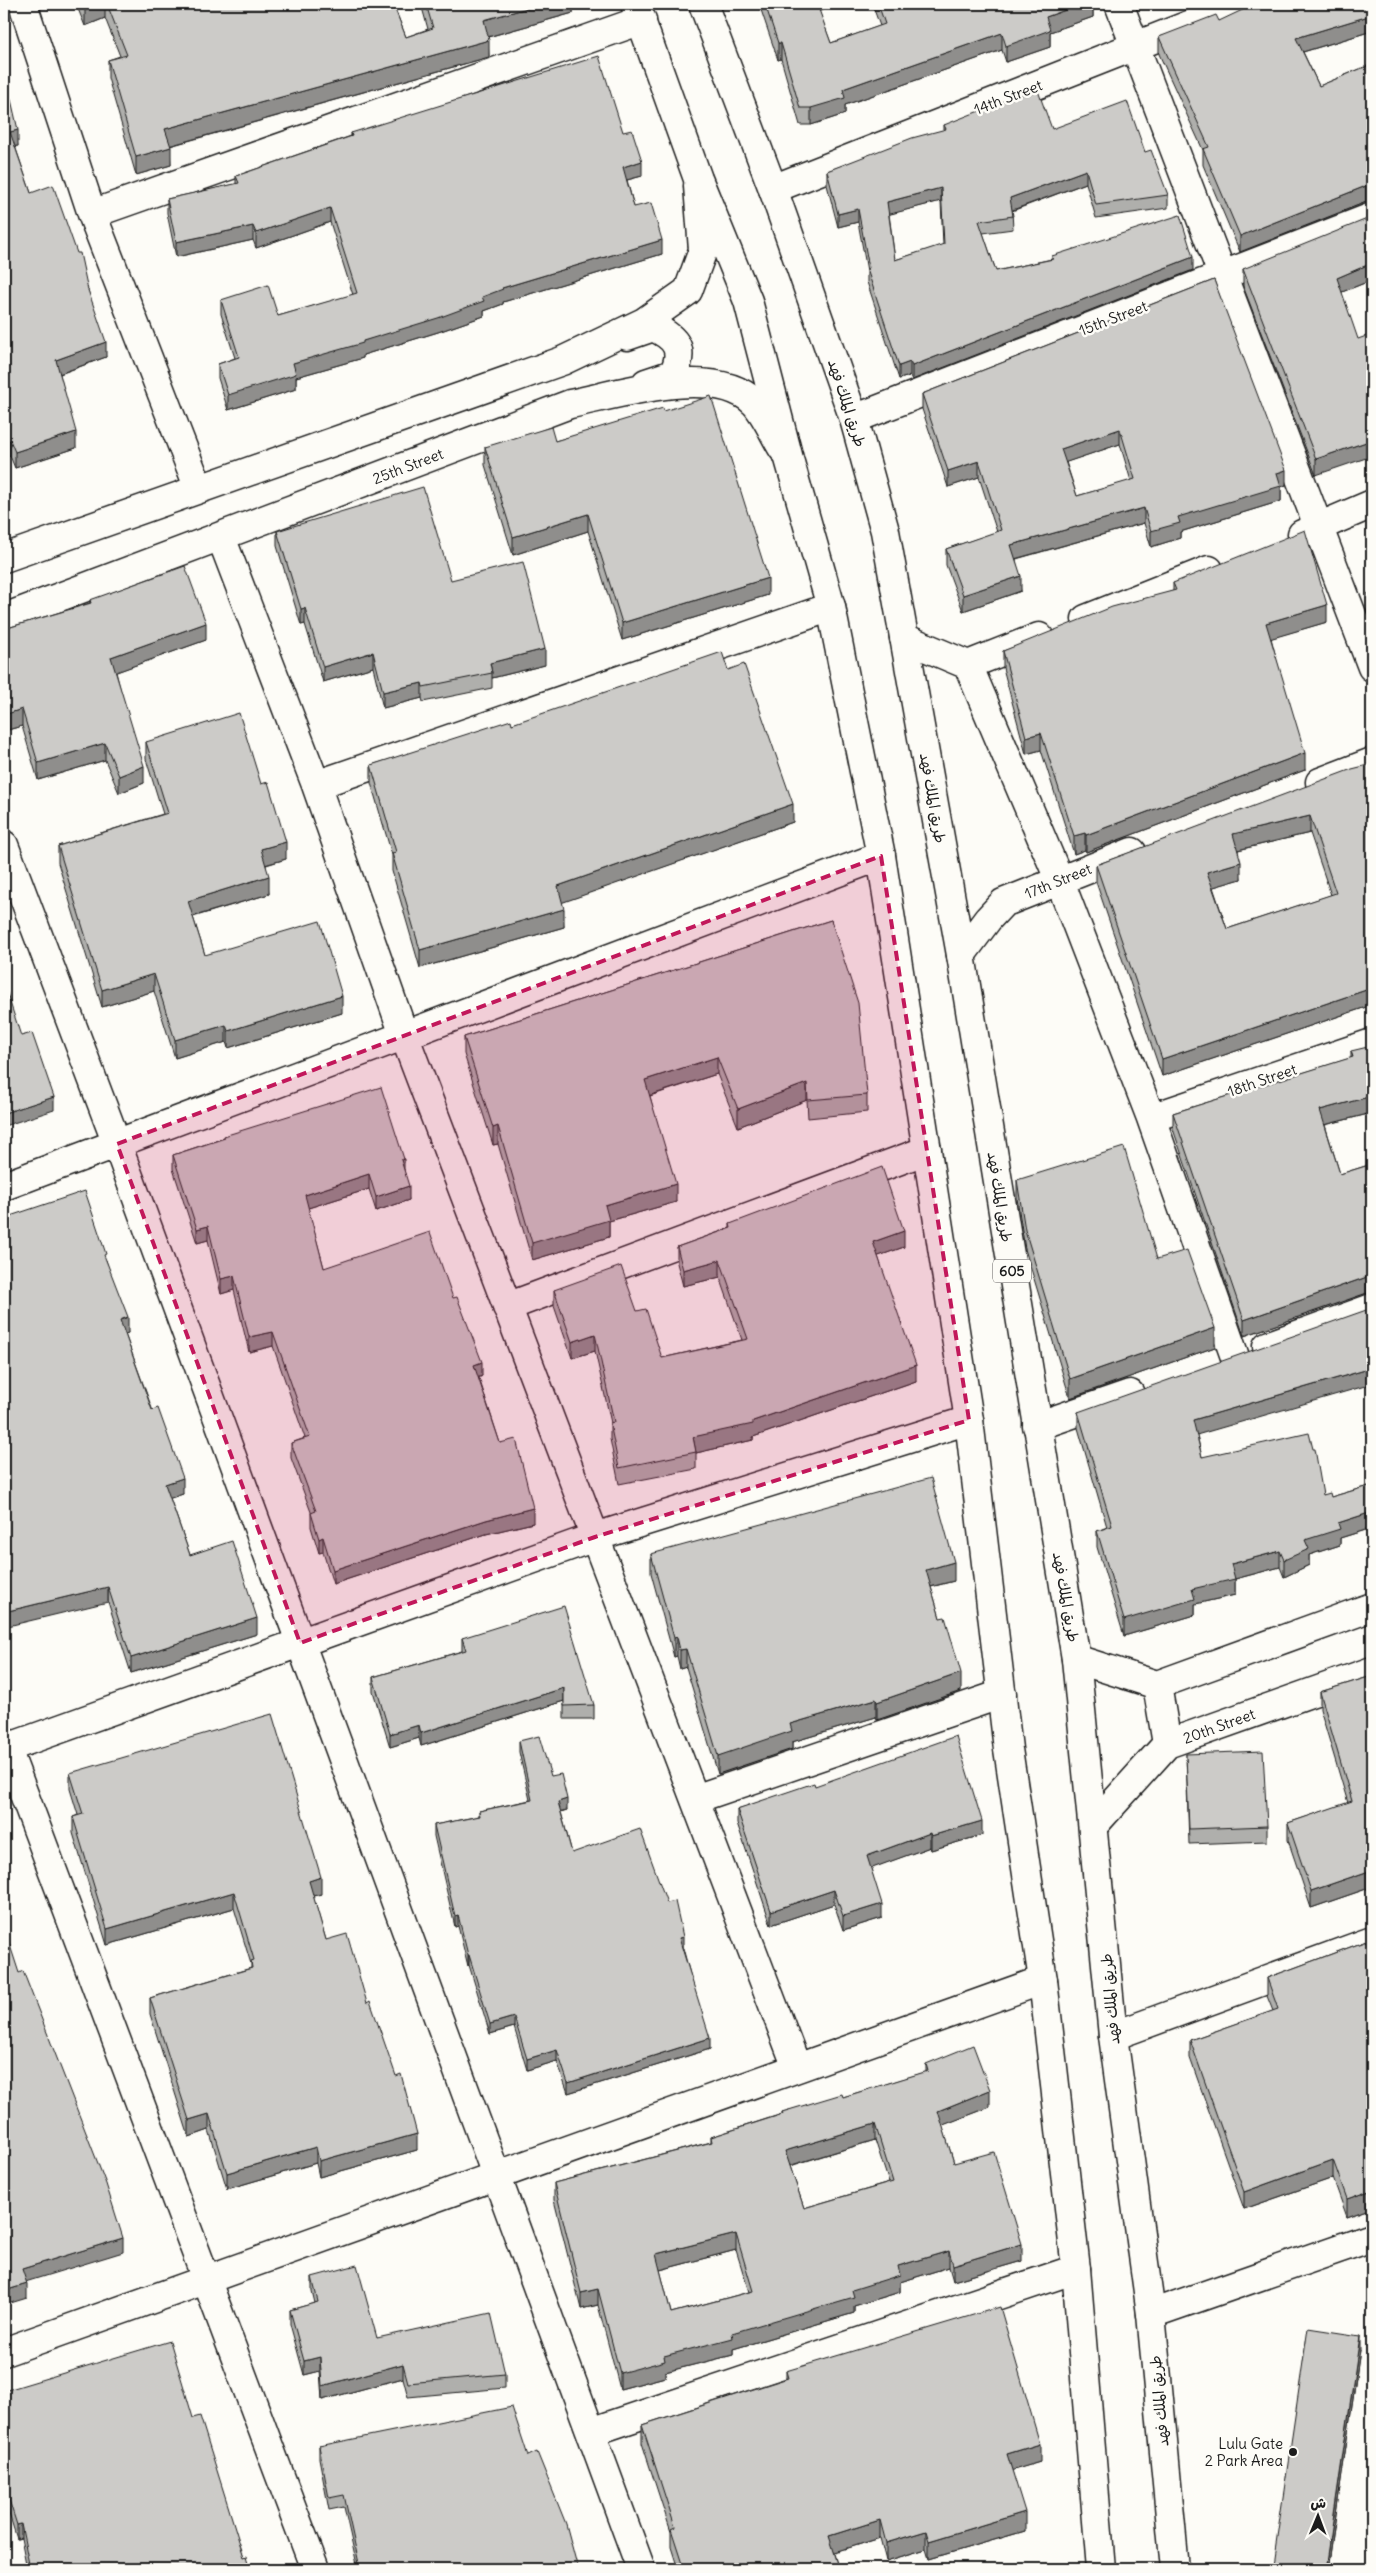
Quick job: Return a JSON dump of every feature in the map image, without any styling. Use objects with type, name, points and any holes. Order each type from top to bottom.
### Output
[{"type":"main road","points":[[23,4],[92,214],[199,489]]},
{"type":"main road","name":"طريق الملك فهد","points":[[704,4],[773,189],[854,419],[885,531],[961,955],[1076,1659],[1094,1825],[1113,2036],[1151,2314],[1175,2569]]},
{"type":"main road","points":[[1119,4],[1372,667]]},
{"type":"main road","name":"14th Street","points":[[773,189],[1242,4]]},
{"type":"main road","points":[[92,214],[638,12],[698,179],[748,301],[832,607],[881,856],[969,1420],[1002,1694],[1043,1980],[1076,2269],[1101,2569]]},
{"type":"main road","points":[[562,362],[644,322],[688,291],[703,250],[698,179]]},
{"type":"main road","name":"15th Street","points":[[854,419],[1372,217]]},
{"type":"main road","points":[[4,558],[562,362],[595,354],[629,336],[653,327],[667,334],[676,346],[680,360],[672,374],[570,404]]},
{"type":"main road","name":"25th Street","points":[[4,618],[570,404],[642,390],[700,383],[732,387],[755,403],[790,459]]},
{"type":"main road","points":[[1282,542],[1372,504]]},
{"type":"main road","points":[[221,537],[316,785],[404,1035],[797,2068]]},
{"type":"main road","points":[[968,665],[1235,560]]},
{"type":"main road","points":[[316,785],[832,607]]},
{"type":"main road","points":[[904,638],[968,665],[1059,879],[1151,1118],[1225,1361],[1372,1308]]},
{"type":"main road","points":[[1299,790],[1372,762]]},
{"type":"main road","points":[[4,845],[117,1144],[641,2569]]},
{"type":"main road","name":"17th Street","points":[[961,955],[988,919],[1004,903],[1059,879],[1151,845]]},
{"type":"main road","points":[[4,1186],[881,856]]},
{"type":"main road","name":"18th Street","points":[[1151,1118],[1372,1043]]},
{"type":"main road","points":[[508,1307],[927,1150]]},
{"type":"main road","points":[[1037,1426],[1150,1387]]},
{"type":"main road","points":[[314,2569],[5,1746],[595,1537],[969,1420]]},
{"type":"main road","points":[[1076,1659],[1157,1684],[1372,1606]]},
{"type":"main road","name":"20th Street","points":[[1094,1825],[1167,1744],[1372,1671]]},
{"type":"main road","points":[[1157,1684],[1167,1744]]},
{"type":"main road","points":[[695,1799],[1002,1694]]},
{"type":"main road","points":[[1113,2036],[1372,1941]]},
{"type":"main road","points":[[4,2352],[1043,1980]]},
{"type":"main road","points":[[1151,2314],[1372,2236]]},
{"type":"main road","points":[[591,2432],[1076,2269]]},
{"type":"highlighted area","points":[[881,856],[969,1420],[595,1537],[300,1643],[117,1144]]},
{"type":"building","points":[[83,4],[95,4],[85,8]]},
{"type":"building","points":[[107,4],[393,4],[406,37],[433,28],[426,4],[542,4],[484,20],[489,40],[165,129],[171,147],[136,157],[108,60],[127,55]]},
{"type":"building","points":[[765,4],[817,4],[831,43],[885,24],[878,4],[1082,4],[1046,17],[1050,30],[1006,46],[1002,33],[843,89],[845,98],[811,108],[800,108],[781,43],[778,43]]},
{"type":"building","points":[[1255,4],[1372,4],[1372,15],[1296,38],[1319,86],[1372,64],[1372,185],[1240,236],[1203,149],[1209,147],[1159,37],[1216,15],[1219,21]]},
{"type":"building","points":[[599,56],[623,132],[632,130],[642,161],[623,167],[634,207],[651,203],[662,240],[502,288],[482,297],[484,301],[438,318],[363,341],[363,343],[293,363],[296,374],[228,395],[218,364],[239,357],[221,300],[268,285],[278,316],[357,293],[330,208],[256,233],[253,226],[176,242],[167,199],[239,183],[236,176],[352,136],[351,133]]},
{"type":"building","points":[[4,69],[18,130],[10,132],[31,193],[53,185],[77,253],[80,253],[88,290],[106,342],[56,360],[76,432],[15,452],[10,440],[4,442]]},
{"type":"building","points":[[1037,88],[1052,129],[1127,101],[1145,152],[1151,150],[1168,195],[1096,205],[1086,170],[1010,198],[1013,216],[979,221],[996,271],[1053,259],[1052,256],[1180,215],[1193,257],[912,366],[910,362],[899,366],[867,269],[869,268],[858,209],[838,214],[827,171],[912,138],[946,129],[944,125]],"holes":[[[941,188],[944,244],[895,260],[887,202]]]},
{"type":"building","points":[[1372,217],[1372,263],[1337,278],[1358,339],[1372,334],[1372,440],[1316,459],[1243,269]]},
{"type":"building","points":[[1214,280],[1286,470],[1277,473],[1281,486],[1178,517],[1180,523],[1151,531],[1144,508],[1011,545],[1021,576],[963,595],[946,549],[1001,530],[979,461],[948,471],[922,394]],"holes":[[[1120,429],[1135,479],[1077,496],[1061,449]]]},
{"type":"building","points":[[711,396],[768,578],[622,623],[588,514],[513,537],[485,447],[551,427],[555,441],[663,408],[664,411]]},
{"type":"building","points":[[423,487],[451,580],[523,562],[545,649],[490,663],[492,673],[423,687],[422,683],[383,692],[373,652],[323,667],[305,608],[301,609],[277,531]]},
{"type":"building","points":[[1305,530],[1327,605],[1266,623],[1305,753],[1086,835],[1085,833],[1074,836],[1041,733],[1026,737],[1003,651],[1112,607],[1176,590],[1173,583]]},
{"type":"building","points":[[185,566],[206,623],[111,657],[144,766],[119,776],[105,743],[38,763],[22,709],[4,715],[4,629],[91,603],[90,600]]},
{"type":"building","points":[[1372,591],[1372,604],[1368,593]]},
{"type":"building","points":[[722,652],[728,670],[744,664],[793,804],[558,886],[564,909],[420,950],[392,853],[396,852],[371,765],[511,720],[512,724]]},
{"type":"building","points":[[239,713],[261,784],[268,782],[286,842],[261,849],[269,876],[188,901],[205,955],[320,921],[342,996],[228,1031],[226,1025],[175,1040],[154,974],[102,990],[58,846],[168,813],[146,742]]},
{"type":"building","points":[[1372,764],[1372,988],[1162,1059],[1096,865],[1352,769]],"holes":[[[1310,816],[1336,893],[1227,929],[1207,872],[1241,862],[1233,834]]]},
{"type":"building","points":[[831,920],[858,1003],[867,1095],[808,1100],[807,1083],[738,1109],[717,1057],[645,1080],[676,1184],[605,1205],[609,1220],[532,1243],[498,1126],[493,1128],[464,1037]]},
{"type":"building","points":[[4,984],[21,1036],[32,1033],[54,1097],[4,1113]]},
{"type":"building","points":[[1372,1046],[1372,1096],[1320,1110],[1340,1174],[1372,1164],[1372,1277],[1367,1277],[1244,1320],[1173,1113],[1353,1057],[1351,1051]]},
{"type":"building","points":[[381,1087],[404,1159],[401,1160],[409,1186],[376,1197],[369,1174],[305,1195],[324,1268],[430,1232],[453,1298],[457,1297],[482,1362],[474,1365],[500,1443],[516,1439],[533,1508],[486,1520],[333,1570],[323,1537],[319,1539],[311,1513],[316,1511],[291,1443],[310,1437],[273,1332],[249,1337],[234,1276],[221,1279],[208,1226],[197,1229],[173,1155],[225,1138],[224,1136]]},
{"type":"building","points":[[1124,1147],[1157,1259],[1187,1250],[1215,1328],[1070,1379],[1025,1230],[1017,1180]]},
{"type":"building","points":[[882,1167],[904,1231],[873,1242],[916,1365],[753,1421],[753,1424],[693,1437],[696,1452],[619,1468],[610,1423],[614,1422],[595,1334],[572,1342],[554,1290],[621,1266],[637,1311],[646,1309],[662,1358],[748,1339],[720,1260],[683,1270],[677,1247],[731,1228],[730,1224]]},
{"type":"building","points":[[85,1191],[106,1254],[104,1255],[128,1317],[120,1320],[152,1410],[158,1408],[183,1478],[165,1484],[190,1555],[232,1541],[257,1618],[131,1658],[108,1587],[4,1612],[4,1218]]},
{"type":"building","points":[[1372,1308],[1372,1368],[1193,1420],[1202,1457],[1309,1433],[1313,1449],[1315,1449],[1323,1495],[1330,1493],[1331,1497],[1372,1485],[1372,1512],[1338,1523],[1340,1529],[1305,1540],[1309,1549],[1284,1560],[1280,1551],[1231,1564],[1235,1579],[1192,1589],[1195,1599],[1124,1620],[1097,1531],[1112,1526],[1078,1412]]},
{"type":"building","points":[[931,1478],[954,1562],[926,1570],[940,1618],[945,1617],[961,1673],[877,1702],[876,1699],[790,1724],[792,1731],[718,1756],[686,1649],[680,1650],[677,1637],[674,1638],[651,1554]]},
{"type":"building","points":[[564,1606],[594,1705],[564,1706],[564,1688],[421,1733],[419,1725],[390,1734],[373,1677],[466,1650],[462,1638]]},
{"type":"building","points":[[1372,1676],[1372,1870],[1311,1891],[1288,1823],[1352,1801],[1320,1692]]},
{"type":"building","points":[[272,1714],[321,1877],[309,1881],[326,1940],[347,1934],[367,2003],[370,2001],[396,2076],[401,2074],[417,2134],[319,2161],[316,2147],[227,2173],[209,2114],[189,2120],[150,1998],[252,1968],[251,1961],[254,1960],[234,1892],[107,1929],[73,1817],[83,1814],[70,1773]]},
{"type":"building","points":[[539,1736],[551,1776],[561,1774],[567,1799],[558,1802],[572,1853],[640,1829],[667,1903],[675,1901],[683,1937],[679,1938],[710,2038],[568,2083],[557,2050],[527,2059],[514,2017],[490,2024],[468,1955],[458,1915],[455,1916],[434,1825],[480,1816],[479,1811],[532,1800],[519,1741]]},
{"type":"building","points":[[956,1736],[982,1821],[931,1836],[930,1833],[867,1856],[882,1904],[843,1916],[834,1890],[771,1911],[737,1809],[814,1783],[815,1786]]},
{"type":"building","points":[[1263,1751],[1267,1826],[1189,1829],[1186,1754]]},
{"type":"building","points":[[4,1927],[19,1973],[23,1971],[106,2184],[123,2238],[22,2269],[27,2284],[4,2291]]},
{"type":"building","points":[[1372,1939],[1372,2190],[1347,2199],[1333,2160],[1244,2192],[1190,2040],[1278,2009],[1267,1978]]},
{"type":"building","points":[[973,2045],[990,2090],[938,2111],[954,2163],[994,2152],[1022,2244],[953,2265],[949,2251],[898,2266],[900,2275],[852,2290],[854,2297],[732,2333],[733,2338],[664,2356],[665,2361],[620,2373],[598,2289],[581,2293],[554,2183],[712,2142],[711,2137],[783,2114],[782,2112],[842,2094],[843,2097],[928,2071],[926,2064]],"holes":[[[875,2124],[893,2182],[804,2208],[785,2151]],[[736,2234],[753,2291],[671,2313],[656,2254]]]},
{"type":"building","points":[[357,2265],[377,2338],[491,2313],[505,2374],[408,2383],[403,2364],[322,2386],[320,2357],[304,2361],[290,2310],[318,2302],[312,2277]]},
{"type":"building","points":[[1000,2307],[1040,2444],[1007,2454],[1025,2512],[929,2541],[926,2531],[886,2543],[880,2520],[829,2536],[839,2567],[834,2569],[684,2569],[671,2529],[675,2527],[642,2425],[788,2378],[786,2371]]},
{"type":"building","points":[[1308,2328],[1360,2336],[1326,2569],[1304,2569],[1273,2565]]},
{"type":"building","points":[[170,2341],[193,2418],[200,2416],[244,2557],[247,2556],[251,2569],[30,2569],[21,2524],[17,2525],[4,2484],[4,2391]]},
{"type":"building","points":[[512,2407],[528,2456],[537,2452],[566,2524],[578,2569],[369,2569],[368,2566],[360,2568],[344,2495],[329,2498],[319,2446]]},
{"type":"place","name":"Lulu Gate 2 Park Area","points":[[1293,2452]]}]
